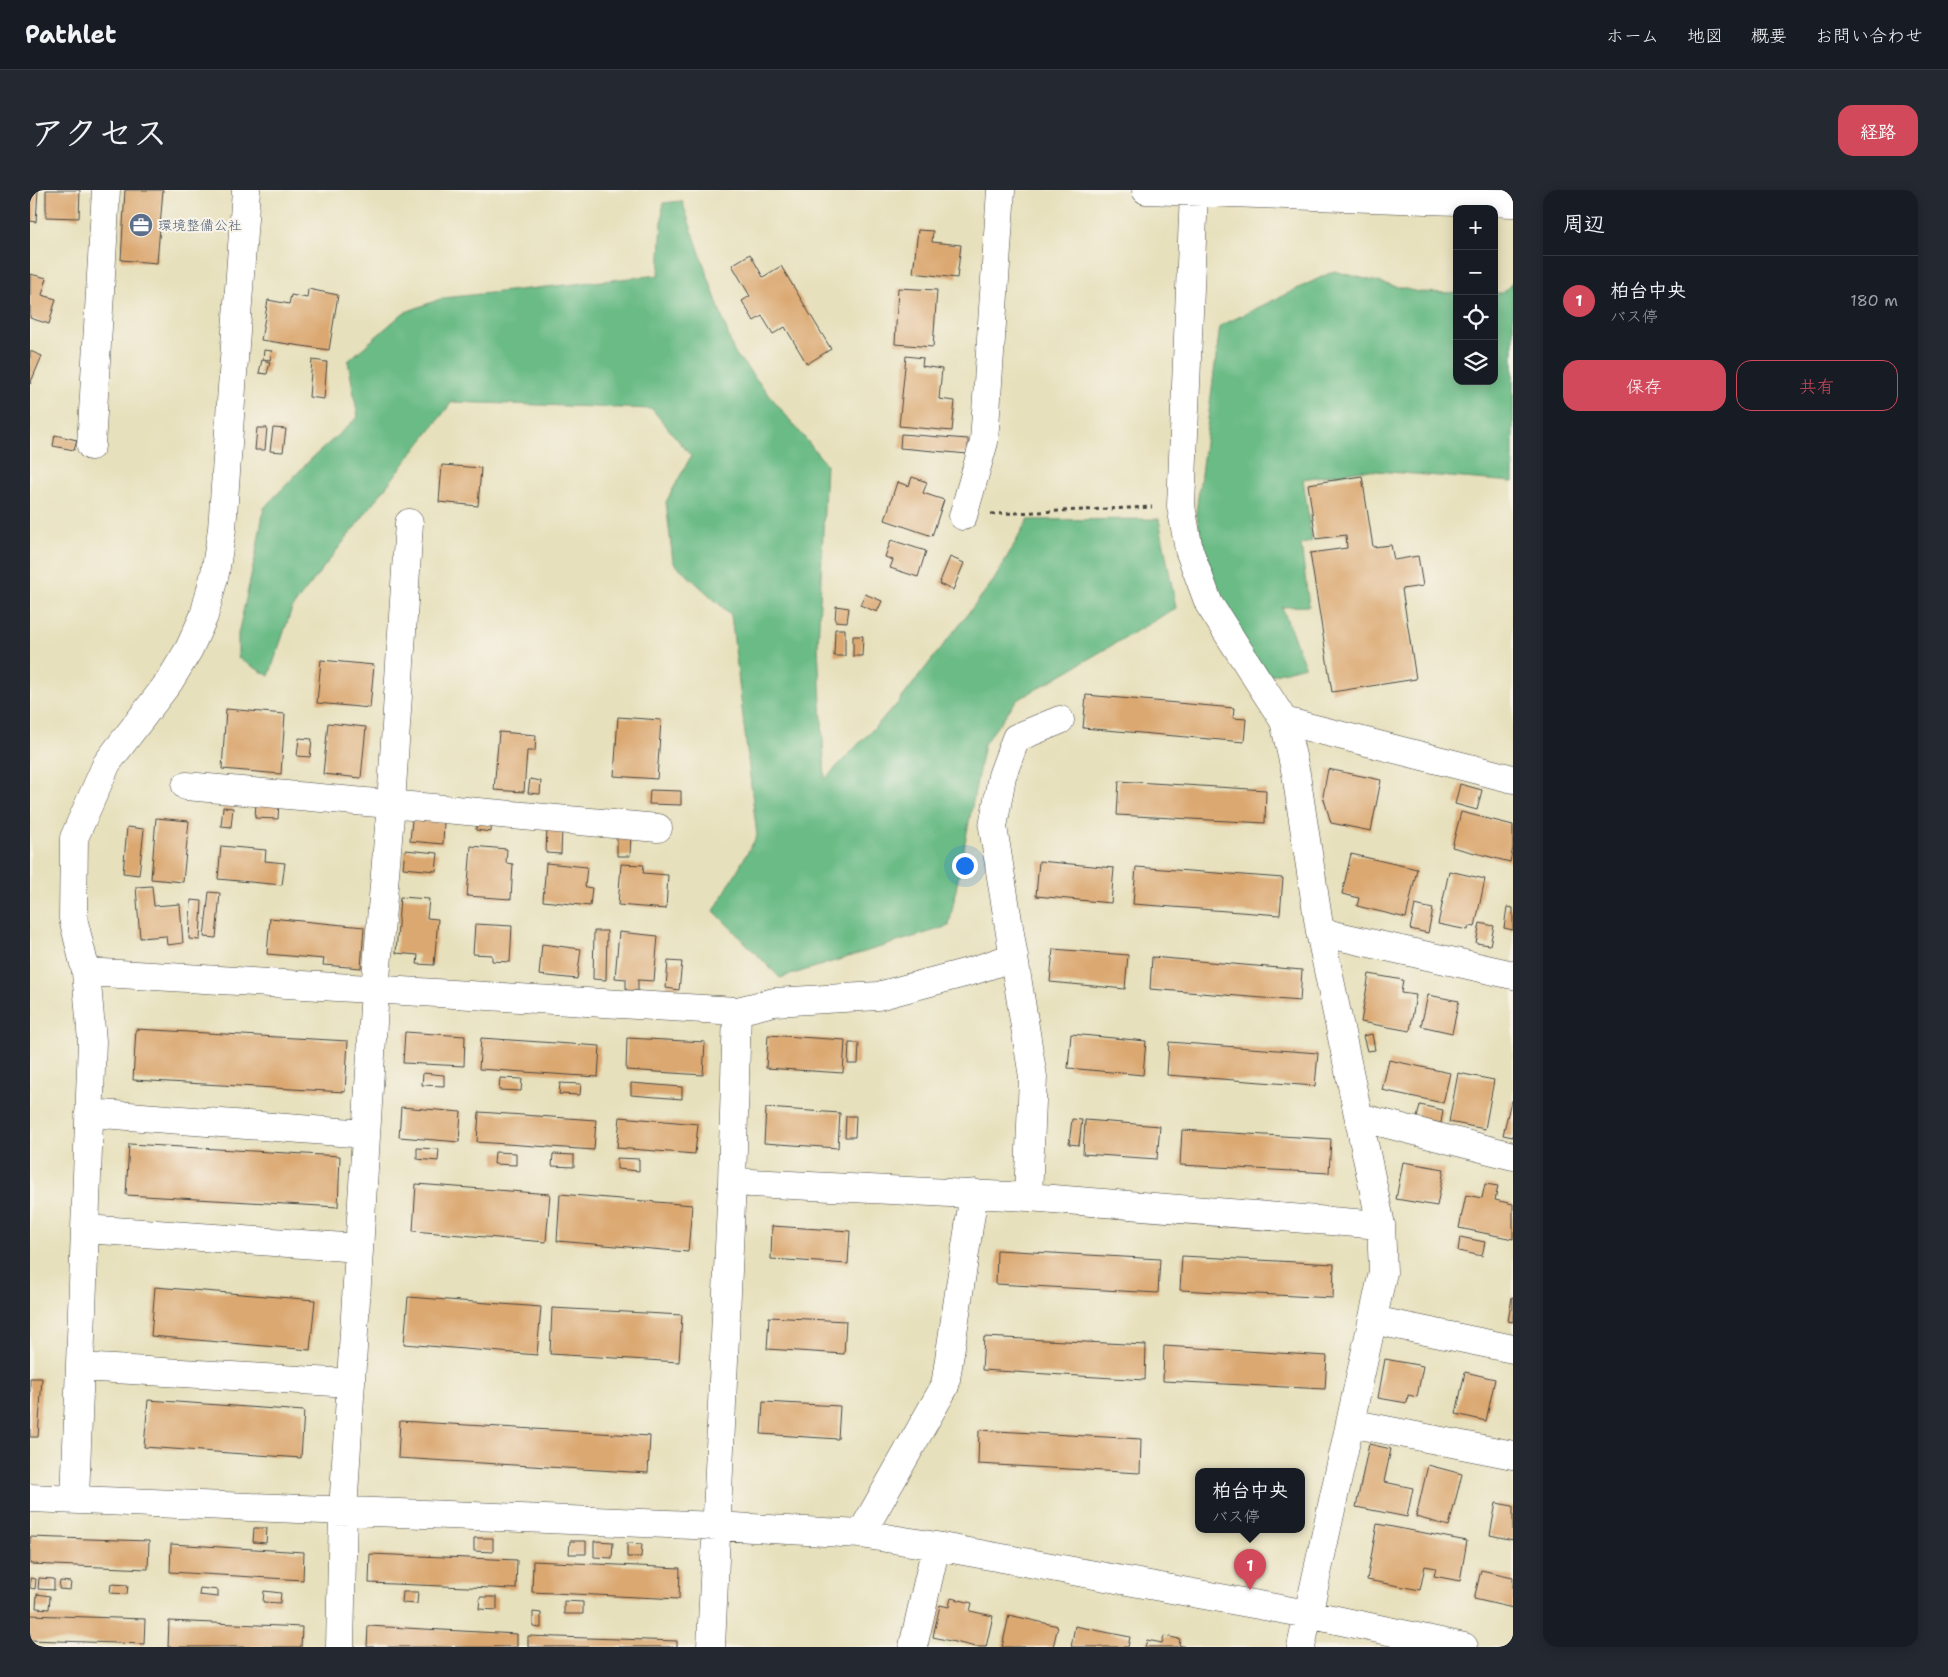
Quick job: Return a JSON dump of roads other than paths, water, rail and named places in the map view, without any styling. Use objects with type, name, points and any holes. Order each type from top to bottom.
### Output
[{"type":"street","points":[[91,446],[106,190]]},
{"type":"street","points":[[75,1499],[92,1041],[86,972],[73,918],[74,838],[107,763],[170,682],[189,649],[204,616],[216,574],[222,529],[246,190]]},
{"type":"street","points":[[964,516],[984,442],[1001,190]]},
{"type":"street","points":[[1146,190],[1513,203]]},
{"type":"street","points":[[1194,192],[1180,506],[1189,550],[1209,604],[1284,721],[1296,774],[1320,932],[1381,1225],[1383,1272],[1301,1647]]},
{"type":"street","points":[[340,1647],[343,1511],[359,1248],[375,990],[391,804],[409,523]]},
{"type":"street","points":[[1028,1197],[1033,1076],[993,826],[1002,776],[1016,738],[1060,720]]},
{"type":"street","points":[[1284,721],[1512,774]]},
{"type":"street","points":[[186,786],[658,828]]},
{"type":"street","points":[[1320,932],[1513,975]]},
{"type":"street","points":[[86,972],[737,1012],[774,1002],[878,996],[972,971],[1014,957]]},
{"type":"street","points":[[711,1647],[732,1182],[737,1012]]},
{"type":"street","points":[[89,1113],[366,1134]]},
{"type":"street","points":[[1359,1117],[1513,1156]]},
{"type":"street","points":[[732,1182],[974,1193],[1381,1225]]},
{"type":"street","points":[[861,1534],[944,1386],[974,1193]]},
{"type":"street","points":[[85,1229],[359,1248]]},
{"type":"street","points":[[1373,1320],[1513,1349]]},
{"type":"street","points":[[80,1367],[351,1383]]},
{"type":"street","points":[[1350,1423],[1513,1455]]},
{"type":"street","points":[[30,1498],[717,1526],[861,1534],[1308,1614],[1464,1647]]},
{"type":"street","points":[[913,1647],[936,1546]]},
{"type":"place","name":"環境整備公社","points":[[141,225]]},
{"type":"place","name":"柏台中央","points":[[1250,1590]]}]
